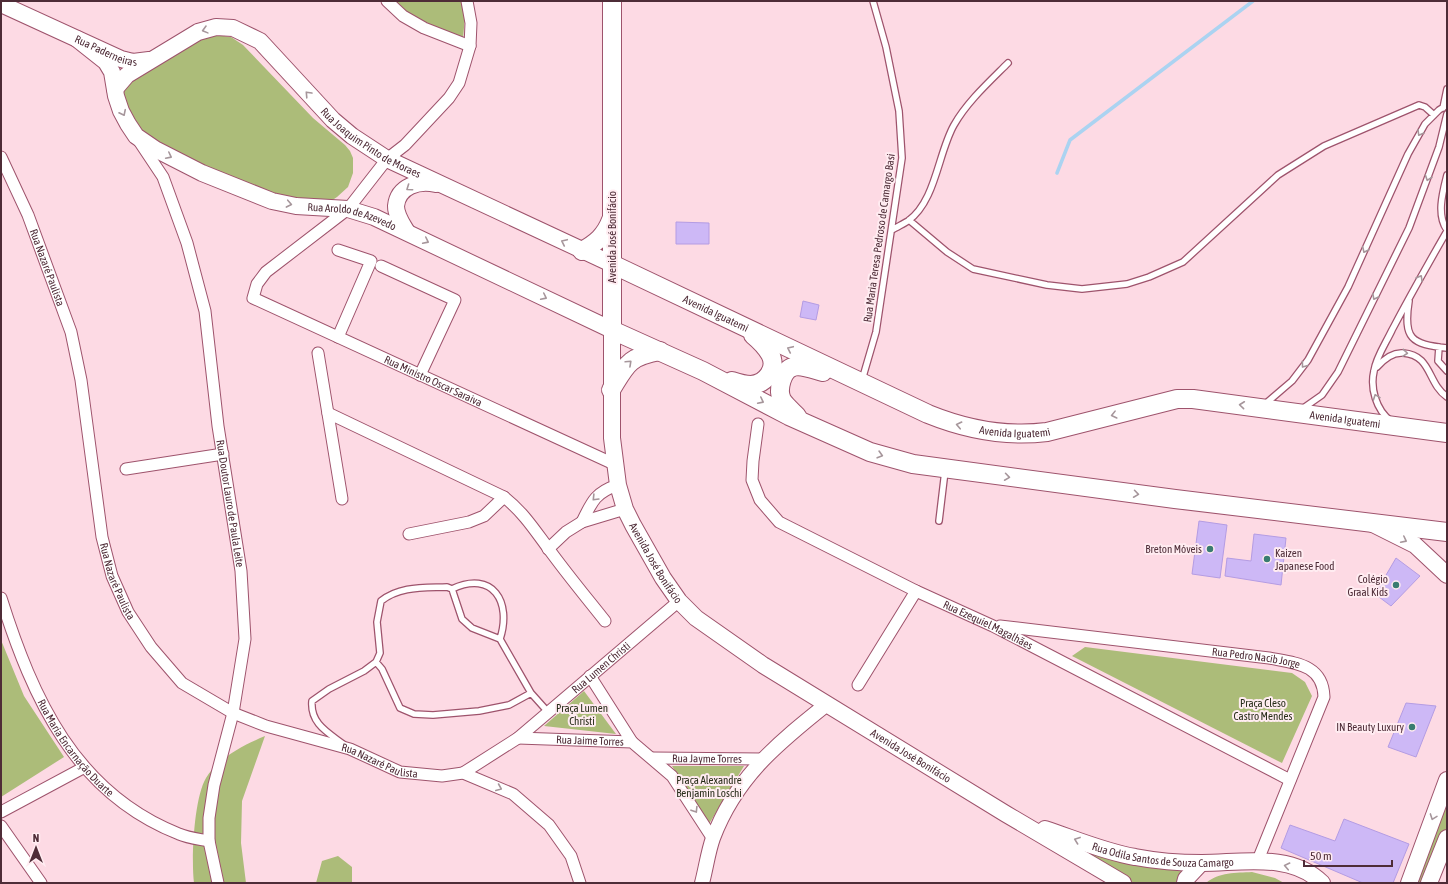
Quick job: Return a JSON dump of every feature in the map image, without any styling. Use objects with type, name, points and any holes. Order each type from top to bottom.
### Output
[{"type":"main road","name":"Avenida José Bonifácio","points":[[612,1],[611,390],[614,464],[625,509],[663,578],[679,601],[696,618],[763,665],[1006,814],[1123,883]]},
{"type":"main road","points":[[1,4],[77,39]]},
{"type":"main road","name":"Rua Joaquim Pinto de Moraes","points":[[115,89],[127,75],[198,32],[216,27],[234,28],[240,30],[260,41],[333,120],[352,136],[388,159],[612,264]]},
{"type":"main road","name":"Rua Paderneiras","points":[[77,39],[121,59],[133,62],[153,60]]},
{"type":"main road","name":"Rua Paderneiras","points":[[77,39],[106,62],[112,72],[115,89]]},
{"type":"main road","name":"Rua Aroldo de Azevedo","points":[[115,89],[121,111],[136,136],[155,149],[186,165],[266,199],[296,206],[348,209],[374,217],[612,330]]},
{"type":"main road","points":[[408,232],[400,220],[396,208],[399,195],[411,184],[427,182],[446,186]]},
{"type":"main road","points":[[582,250],[601,238],[607,231],[612,220]]},
{"type":"main road","name":"Avenida Iguatemi","points":[[612,264],[948,422],[991,431],[1016,433],[1047,432],[1177,399],[1193,399],[1262,407],[1296,413],[1447,433]]},
{"type":"main road","points":[[703,371],[740,384],[751,385],[762,382],[768,377],[773,365],[771,355],[742,326]]},
{"type":"main road","points":[[612,330],[703,371],[801,421],[870,452],[913,464],[1447,532]]},
{"type":"main road","points":[[611,390],[625,367],[633,359],[642,354],[660,351]]},
{"type":"main road","points":[[801,421],[782,399],[780,388],[786,372],[793,367],[803,367],[859,381]]},
{"type":"main road","points":[[1370,523],[1414,545],[1447,575]]},
{"type":"main road","points":[[1409,883],[1447,780]]},
{"type":"main road","name":"Rua Odila Santos de Souza Camargo","points":[[1006,814],[1087,844],[1135,857],[1201,863],[1258,860],[1295,867],[1316,877],[1322,883]]},
{"type":"main road","points":[[1429,883],[1447,838]]},
{"type":"main road","points":[[1185,883],[1186,879],[1201,863]]},
{"type":"street","points":[[387,1],[403,16],[424,28],[470,46]]},
{"type":"street","points":[[348,209],[388,159],[405,145],[449,98],[459,83],[470,46],[471,23],[467,1]]},
{"type":"street","name":"Rua Doutor Lauro de Paula Leite","points":[[136,136],[163,177],[187,242],[205,311],[223,454],[241,570],[245,639],[233,713],[214,785],[209,818],[209,841],[218,883]]},
{"type":"street","name":"Rua Nazaré Paulista","points":[[1,157],[28,215],[71,332],[81,380],[102,537],[112,576],[128,612],[151,648],[182,683],[233,713],[266,726],[350,749],[400,772],[442,776],[463,773],[513,794],[549,825],[571,856],[580,883]]},
{"type":"street","name":"Rua Ministro Oscar Saraiva","points":[[348,209],[266,272],[257,284],[253,298],[614,464]]},
{"type":"street","points":[[338,250],[370,261],[338,337]]},
{"type":"street","points":[[381,266],[455,300],[420,375]]},
{"type":"street","points":[[318,353],[342,499]]},
{"type":"street","points":[[328,413],[504,497],[526,517],[548,548],[605,621]]},
{"type":"street","name":"Rua Ezequiel Magalhães","points":[[758,424],[752,480],[760,500],[779,522],[916,590],[993,626],[1290,780]]},
{"type":"street","points":[[126,469],[223,454]]},
{"type":"street","points":[[582,522],[592,500],[605,489],[618,485]]},
{"type":"street","points":[[409,534],[469,522],[484,516],[504,497]]},
{"type":"street","points":[[548,548],[566,532],[582,522],[625,509]]},
{"type":"street","points":[[858,685],[916,590]]},
{"type":"street","name":"Rua Maria Encarnação Duarte","points":[[1,598],[15,644],[31,681],[52,722],[83,768],[118,800],[150,821],[180,835],[209,841]]},
{"type":"street","name":"Rua Lumen Christi","points":[[463,773],[518,738],[679,601]]},
{"type":"street","name":"Rua Pedro Nacib Jorge","points":[[993,626],[1298,663],[1318,674],[1324,686],[1324,697],[1258,860]]},
{"type":"street","points":[[590,676],[632,742]]},
{"type":"street","points":[[702,883],[713,839],[744,781],[784,738],[827,704]]},
{"type":"street","name":"Rua Jaime Torres","points":[[518,738],[632,742],[653,758],[672,776],[713,839]]},
{"type":"street","name":"Rua Jayme Torres","points":[[653,758],[762,760]]},
{"type":"street","points":[[483,781],[484,759]]},
{"type":"street","points":[[1,812],[83,768]]},
{"type":"street","points":[[1,826],[41,883]]},
{"type":"lane","name":"Rua Maria Teresa Pedroso de Camargo Basi","points":[[859,381],[876,332],[902,158],[899,111],[886,47],[873,1]]},
{"type":"lane","points":[[892,230],[909,220],[921,206],[934,180],[947,139],[963,110],[1008,63]]},
{"type":"lane","points":[[1262,407],[1292,381],[1308,360],[1348,287],[1408,154],[1425,124],[1445,107],[1447,89]]},
{"type":"lane","points":[[909,220],[947,252],[973,269],[1047,284],[1082,289],[1127,284],[1149,277],[1183,262],[1278,175],[1324,146],[1419,105],[1426,107],[1434,115]]},
{"type":"lane","points":[[1296,413],[1322,395],[1338,372],[1410,228],[1446,125],[1447,114]]},
{"type":"lane","points":[[1399,426],[1388,419],[1382,411],[1373,392],[1373,372],[1379,356],[1409,297],[1447,230],[1444,225],[1441,210],[1447,175]]},
{"type":"lane","points":[[1409,297],[1406,320],[1412,339],[1419,343],[1447,348]]},
{"type":"lane","points":[[1439,347],[1438,361],[1447,371]]},
{"type":"lane","points":[[1373,372],[1389,355],[1399,352],[1411,353],[1422,360],[1438,391],[1447,397]]},
{"type":"lane","points":[[939,521],[945,469]]},
{"type":"lane","points":[[350,749],[323,729],[312,717],[312,701],[329,689],[364,671],[376,662],[380,653],[377,622],[381,601],[389,595],[405,589],[446,587],[452,589],[474,582],[486,584],[497,594],[503,608],[504,628],[500,639]]},
{"type":"lane","points":[[452,589],[462,618],[472,628],[500,639],[531,693],[548,712]]},
{"type":"lane","points":[[376,662],[385,674],[400,708],[414,714],[433,715],[479,711],[509,705],[531,693]]},
{"type":"green space","points":[[392,1],[461,1],[465,16],[463,39],[411,16]]},
{"type":"green space","points":[[216,35],[231,37],[243,45],[313,118],[350,151],[353,158],[353,173],[348,187],[337,197],[331,201],[318,202],[265,194],[149,140],[123,105],[123,86],[201,39]]},
{"type":"green space","points":[[1,640],[24,696],[64,757],[1,797]]},
{"type":"green space","name":"Praça Cleso Castro Mendes","points":[[1085,647],[1292,673],[1305,682],[1312,696],[1282,763],[1072,656]]},
{"type":"green space","name":"Praça Lumen Christi","points":[[584,691],[616,734],[544,726]]},
{"type":"green space","points":[[265,736],[242,801],[241,843],[246,883],[194,883],[194,829],[199,799],[206,778],[218,764],[232,752]]},
{"type":"green space","name":"Praça Alexandre Benjamin Loschi","points":[[672,766],[744,766],[709,824]]},
{"type":"green space","points":[[1447,788],[1447,830],[1425,883],[1410,883]]},
{"type":"green space","points":[[1061,841],[1185,868],[1176,883],[1134,883]]},
{"type":"green space","points":[[338,856],[352,867],[352,883],[316,883],[322,861]]},
{"type":"green space","points":[[1252,872],[1275,878],[1284,883],[1206,883],[1211,879],[1222,875]]},
{"type":"building","points":[[676,222],[709,223],[709,244],[676,244]]},
{"type":"building","points":[[803,301],[819,305],[816,320],[800,317]]},
{"type":"building","name":"Breton Móveis","points":[[1199,521],[1227,525],[1220,578],[1192,574]]},
{"type":"building","name":"Kaizen Japanese Food","points":[[1254,534],[1286,538],[1281,585],[1225,576],[1227,558],[1251,561]]},
{"type":"building","name":"Colégio Graal Kids","points":[[1396,558],[1420,576],[1391,606],[1375,594]]},
{"type":"building","name":"IN Beauty Luxury","points":[[1406,703],[1436,706],[1416,757],[1388,747]]},
{"type":"building","points":[[1344,819],[1409,844],[1393,883],[1363,883],[1281,848],[1290,825],[1335,841]]},
{"type":"waterway","points":[[1057,173],[1070,140],[1253,1]]},
{"type":"place","name":"Breton Móveis","points":[[1210,549]]},
{"type":"place","name":"Kaizen Japanese Food","points":[[1267,559]]},
{"type":"place","name":"Colégio Graal Kids","points":[[1396,585]]},
{"type":"place","name":"IN Beauty Luxury","points":[[1412,727]]}]
